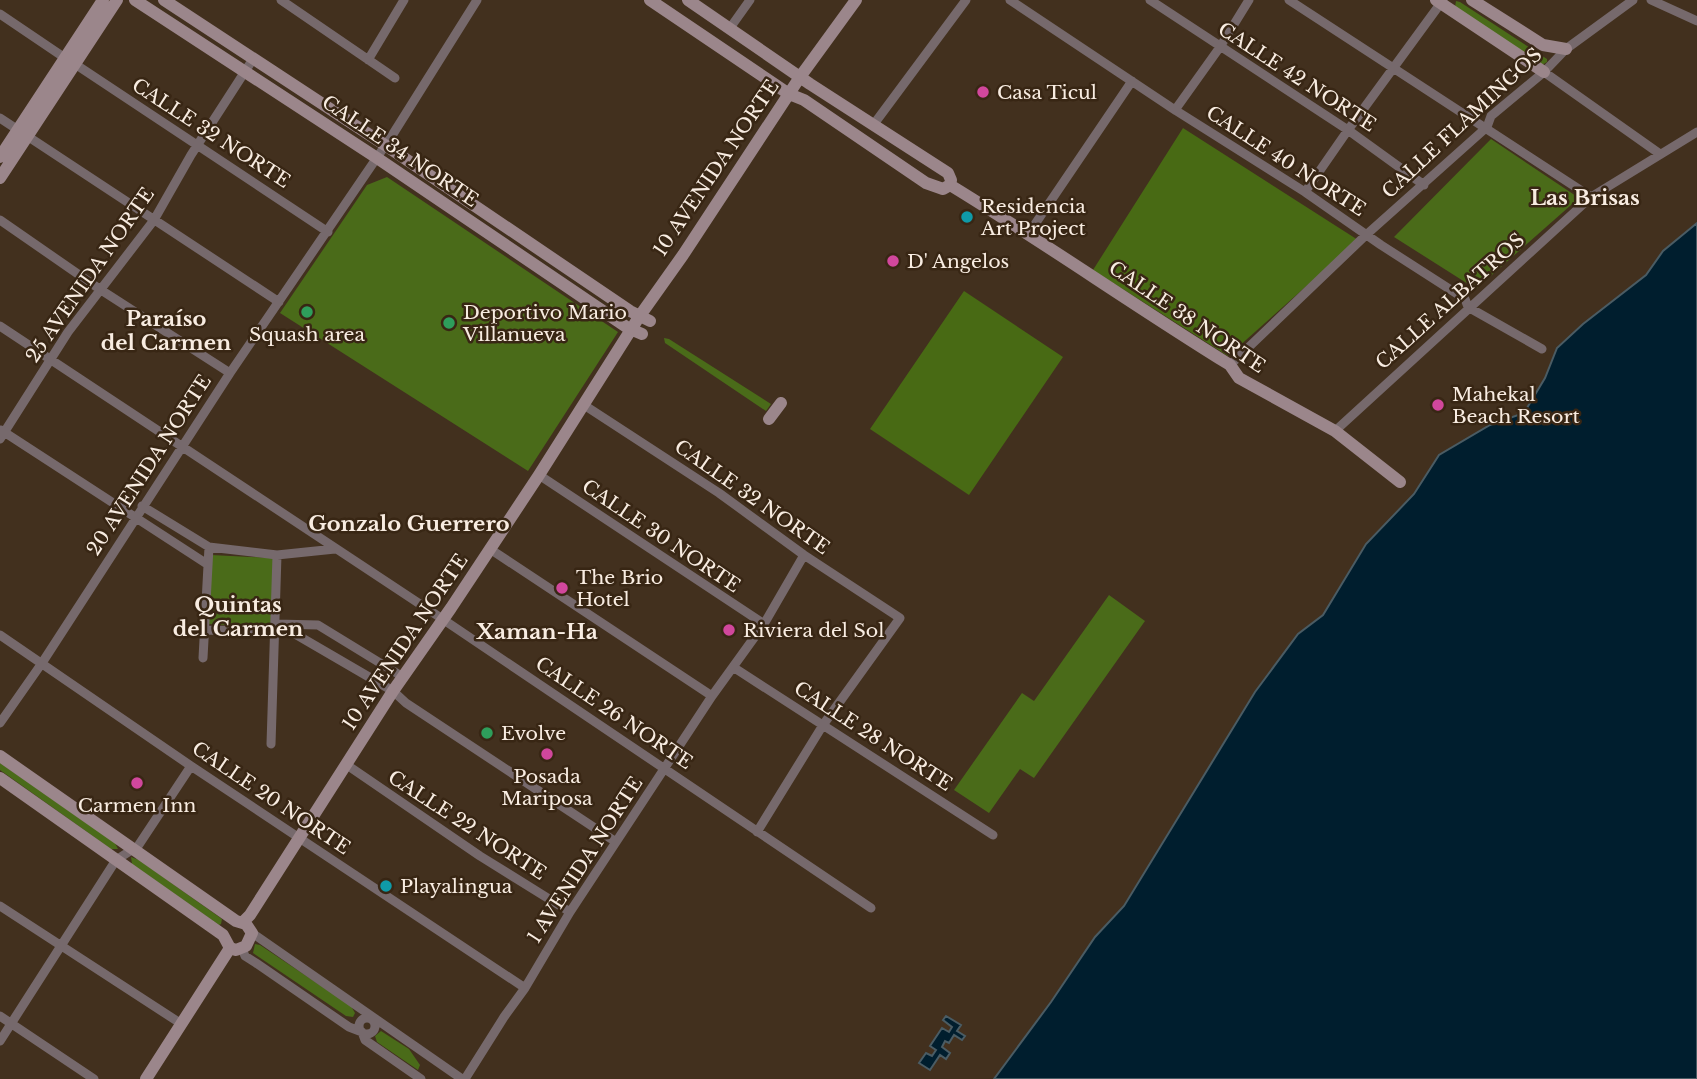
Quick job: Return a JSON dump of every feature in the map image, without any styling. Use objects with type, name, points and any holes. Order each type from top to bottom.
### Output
[{"type":"main road","points":[[70,61],[103,0]]},
{"type":"main road","points":[[0,178],[22,133],[70,61],[117,0]]},
{"type":"main road","name":"CALLE 34 NORTE","points":[[135,0],[377,158],[644,319]]},
{"type":"main road","name":"CALLE 34 NORTE","points":[[164,0],[385,145],[636,332]]},
{"type":"main road","name":"CALLE 38 NORTE","points":[[688,0],[800,78],[948,173],[950,185],[1029,233],[1146,313],[1230,365],[1239,378],[1335,431],[1400,482]]},
{"type":"main road","name":"10 AVENIDA NORTE","points":[[243,922],[305,842],[347,765],[393,691],[443,620],[584,405],[636,332],[683,255],[789,94],[856,0]]},
{"type":"main road","points":[[1472,0],[1543,45],[1566,48]]},
{"type":"main road","points":[[1440,1],[1544,72]]},
{"type":"main road","name":"CALLE 38 NORTE","points":[[657,2],[789,94],[804,100],[926,183],[943,189],[950,185]]},
{"type":"main road","points":[[0,157],[22,133]]},
{"type":"main road","points":[[769,419],[781,403]]},
{"type":"main road","points":[[0,756],[236,921],[243,922],[252,933],[246,946],[236,949],[180,1023],[146,1079]]},
{"type":"main road","points":[[0,778],[223,935],[236,949]]},
{"type":"street","points":[[281,0],[395,78]]},
{"type":"street","points":[[368,60],[404,0]]},
{"type":"street","points":[[385,145],[477,0]]},
{"type":"street","points":[[730,28],[750,0]]},
{"type":"street","points":[[874,124],[965,0]]},
{"type":"street","name":"CALLE 40 NORTE","points":[[1010,0],[1465,299],[1468,307],[1542,349]]},
{"type":"street","name":"CALLE 42 NORTE","points":[[1150,0],[1348,130],[1424,185]]},
{"type":"street","points":[[1175,110],[1220,47],[1249,0]]},
{"type":"street","points":[[1289,0],[1591,197]]},
{"type":"street","name":"CALLE FLAMINGOS","points":[[1230,365],[1366,235],[1487,127],[1491,116],[1544,72],[1566,48],[1633,0]]},
{"type":"street","points":[[1651,0],[1697,22]]},
{"type":"street","points":[[1305,192],[1440,1]]},
{"type":"street","name":"CALLE 32 NORTE","points":[[0,14],[328,232]]},
{"type":"street","name":"25 AVENIDA NORTE","points":[[2,434],[50,360],[154,220],[253,59]]},
{"type":"street","points":[[1544,72],[1660,155]]},
{"type":"street","points":[[1029,233],[1132,81]]},
{"type":"street","points":[[0,118],[279,302]]},
{"type":"street","name":"CALLE ALBATROS","points":[[1335,431],[1591,197],[1697,132]]},
{"type":"street","name":"20 AVENIDA NORTE","points":[[0,723],[42,663],[230,373],[385,145]]},
{"type":"street","points":[[0,220],[101,290],[230,373]]},
{"type":"street","name":"CALLE 26 NORTE","points":[[0,326],[666,768],[871,908]]},
{"type":"street","name":"CALLE 32 NORTE","points":[[584,405],[900,618],[823,725]]},
{"type":"street","points":[[2,434],[207,564]]},
{"type":"street","name":"CALLE 30 NORTE","points":[[539,475],[764,624]]},
{"type":"street","points":[[142,506],[209,547],[277,555],[335,549]]},
{"type":"street","points":[[203,657],[209,547]]},
{"type":"street","points":[[490,549],[712,696]]},
{"type":"street","points":[[271,744],[277,555]]},
{"type":"street","name":"1 AVENIDA NORTE","points":[[464,1079],[525,988],[569,912],[712,696],[764,624],[804,555]]},
{"type":"street","points":[[204,631],[318,625],[403,677]]},
{"type":"street","points":[[276,627],[290,631],[393,691],[406,703],[616,842]]},
{"type":"street","name":"CALLE 20 NORTE","points":[[0,635],[191,766],[525,988]]},
{"type":"street","name":"CALLE 28 NORTE","points":[[733,667],[993,835]]},
{"type":"street","points":[[757,832],[823,725]]},
{"type":"street","name":"CALLE 22 NORTE","points":[[347,765],[480,856],[569,912]]},
{"type":"street","points":[[0,1041],[116,860],[138,846],[191,766]]},
{"type":"street","points":[[0,906],[180,1023]]},
{"type":"street","points":[[252,933],[373,1019],[464,1079]]},
{"type":"street","points":[[236,949],[349,1027],[362,1032]]},
{"type":"street","points":[[0,1016],[94,1079]]},
{"type":"street","points":[[373,1019],[361,1020],[359,1027],[365,1040],[421,1079]]},
{"type":"green space","points":[[1456,1],[1547,59],[1547,62],[1542,65],[1455,7]]},
{"type":"green space","points":[[1183,128],[1358,240],[1228,356],[1093,270]]},
{"type":"green space","points":[[1491,139],[1579,198],[1476,289],[1394,237]]},
{"type":"green space","name":"Deportivo Mario Villanueva","points":[[387,177],[618,332],[528,471],[280,313],[367,185]]},
{"type":"green space","points":[[964,291],[1063,357],[969,495],[870,429]]},
{"type":"green space","points":[[664,338],[771,404],[766,411],[665,343]]},
{"type":"green space","points":[[211,555],[273,558],[272,627],[207,624]]},
{"type":"green space","points":[[1109,595],[1145,621],[1034,778],[1020,769],[989,813],[954,790],[1022,693],[1034,701]]},
{"type":"green space","points":[[0,763],[115,843],[118,849],[111,849],[0,770]]},
{"type":"green space","points":[[131,857],[222,919],[221,924],[132,864]]},
{"type":"green space","points":[[255,944],[351,1006],[355,1013],[353,1017],[346,1016],[253,953]]},
{"type":"green space","points":[[381,1031],[409,1049],[420,1065],[418,1070],[377,1042],[375,1036]]},
{"type":"water","points":[[1697,223],[1697,1079],[994,1079],[1095,937],[1124,906],[1255,692],[1298,634],[1323,615],[1366,544],[1414,494],[1439,455],[1490,425],[1524,413],[1545,378],[1557,348],[1646,275],[1663,251]]},
{"type":"water","points":[[946,1016],[961,1025],[957,1031],[965,1036],[962,1040],[954,1035],[949,1043],[945,1041],[942,1047],[950,1053],[946,1059],[940,1055],[930,1070],[919,1063],[926,1053],[932,1056],[936,1050],[930,1046],[942,1028],[949,1032],[952,1027],[943,1020]]},
{"type":"place","name":"Casa Ticul","points":[[983,92]]},
{"type":"place","name":"Residencia Art Project","points":[[967,217]]},
{"type":"place","name":"D' Angelos","points":[[893,261]]},
{"type":"place","name":"Squash area","points":[[307,312]]},
{"type":"place","name":"Deportivo Mario Villanueva","points":[[449,323]]},
{"type":"place","name":"Mahekal Beach Resort","points":[[1438,405]]},
{"type":"place","name":"The Brio Hotel","points":[[562,588]]},
{"type":"place","name":"Riviera del Sol","points":[[729,630]]},
{"type":"place","name":"Evolve","points":[[487,733]]},
{"type":"place","name":"Posada Mariposa","points":[[547,754]]},
{"type":"place","name":"Carmen Inn","points":[[137,783]]},
{"type":"place","name":"Playalingua","points":[[386,886]]},
{"type":"district","name":"Las Brisas","points":[[1585,198]]},
{"type":"district","name":"Paraíso del Carmen","points":[[166,331]]},
{"type":"district","name":"Gonzalo Guerrero","points":[[409,524]]},
{"type":"district","name":"Quintas del Carmen","points":[[238,617]]},
{"type":"district","name":"Xaman-Ha","points":[[537,632]]}]
